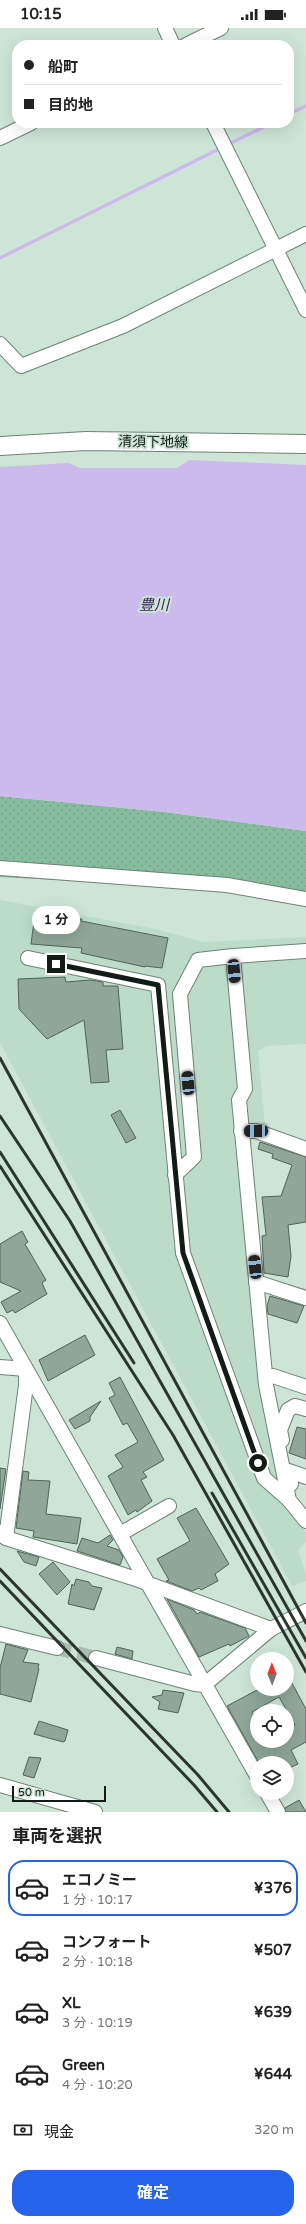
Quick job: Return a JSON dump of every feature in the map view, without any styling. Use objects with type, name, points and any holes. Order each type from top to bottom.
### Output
[{"type":"main road","name":"清須下地線","points":[[0,446],[86,441],[306,444]]},
{"type":"street","points":[[165,28],[171,40]]},
{"type":"street","points":[[196,40],[221,28]]},
{"type":"street","points":[[0,138],[21,128]]},
{"type":"street","points":[[216,128],[306,310]]},
{"type":"street","points":[[0,344],[20,366],[123,326],[306,234]]},
{"type":"street","points":[[0,868],[226,885],[306,899]]},
{"type":"street","points":[[175,1175],[194,1157],[180,994],[198,960],[306,951]]},
{"type":"street","points":[[233,956],[245,1089],[239,1100],[241,1131],[266,1385],[299,1510]]},
{"type":"street","points":[[28,958],[158,985],[183,1253],[264,1478],[299,1510]]},
{"type":"street","points":[[241,1131],[256,1131],[306,1149]]},
{"type":"street","points":[[256,1282],[306,1298]]},
{"type":"street","points":[[0,1323],[250,1764]]},
{"type":"street","points":[[0,1367],[26,1369]]},
{"type":"street","points":[[26,1369],[26,1385],[3,1535],[147,1583],[271,1629]]},
{"type":"street","points":[[273,1376],[306,1387]]},
{"type":"street","points":[[299,1510],[295,1503],[280,1430],[291,1408],[295,1406],[306,1409]]},
{"type":"street","points":[[289,1471],[306,1477]]},
{"type":"street","points":[[120,1534],[169,1506]]},
{"type":"street","points":[[96,1658],[195,1684],[204,1684],[271,1629],[306,1611]]},
{"type":"street","points":[[0,1634],[58,1648]]},
{"type":"street","points":[[0,1785],[96,1812]]},
{"type":"street","points":[[271,1800],[278,1812]]},
{"type":"shaded area","points":[[0,900],[156,929],[203,942],[306,937],[306,1044],[267,1046],[258,1051],[265,1125],[239,1127],[284,1501],[306,1533],[306,1542],[298,1550],[306,1574],[306,1581],[292,1586],[0,1043]]},
{"type":"green space","points":[[0,796],[165,812],[306,831],[306,893],[0,877]]},
{"type":"water","name":"豊川","points":[[189,460],[306,465],[306,831],[165,812],[0,796],[0,467],[68,463],[80,468],[177,468]]},
{"type":"building","points":[[35,914],[82,919],[81,921],[168,938],[162,968],[145,967],[81,953],[82,948],[31,944]]},
{"type":"building","points":[[65,977],[66,982],[90,980],[103,982],[103,986],[118,986],[123,1049],[106,1050],[109,1082],[91,1083],[84,1020],[47,1039],[19,1009],[18,979]]},
{"type":"building","points":[[120,1110],[136,1138],[126,1143],[111,1115]]},
{"type":"building","points":[[260,1142],[306,1157],[306,1222],[288,1225],[291,1256],[288,1277],[264,1273],[262,1236],[266,1235],[262,1197],[281,1196],[292,1165],[272,1158],[273,1154],[258,1149]]},
{"type":"building","points":[[22,1231],[28,1242],[25,1244],[46,1280],[42,1283],[47,1294],[15,1313],[13,1310],[7,1313],[1,1302],[21,1291],[0,1282],[0,1244]]},
{"type":"building","points":[[270,1296],[304,1306],[297,1323],[268,1314],[267,1306]]},
{"type":"building","points":[[85,1335],[95,1355],[48,1381],[39,1360]]},
{"type":"building","points":[[120,1377],[164,1460],[143,1472],[147,1477],[141,1480],[152,1501],[137,1512],[136,1510],[128,1515],[108,1476],[123,1467],[115,1455],[138,1442],[127,1423],[123,1425],[109,1398],[115,1395],[109,1383]]},
{"type":"building","points":[[101,1401],[90,1417],[90,1421],[75,1429],[69,1420]]},
{"type":"building","points":[[297,1427],[306,1429],[306,1459],[289,1453]]},
{"type":"building","points":[[0,1468],[6,1469],[0,1509]]},
{"type":"building","points":[[23,1471],[29,1472],[28,1480],[50,1481],[46,1514],[81,1518],[77,1544],[33,1537],[34,1531],[16,1528]]},
{"type":"building","points":[[196,1508],[229,1564],[215,1574],[218,1581],[201,1590],[199,1588],[192,1591],[166,1581],[169,1580],[157,1559],[190,1541],[177,1518]]},
{"type":"building","points":[[110,1535],[113,1540],[107,1546],[119,1550],[123,1557],[120,1565],[77,1551],[82,1538],[98,1543]]},
{"type":"building","points":[[17,1551],[39,1557],[36,1566],[24,1562]]},
{"type":"building","points":[[53,1562],[70,1582],[57,1595],[39,1574]]},
{"type":"building","points":[[76,1579],[89,1582],[92,1586],[102,1588],[94,1610],[68,1604],[72,1584],[74,1586]]},
{"type":"building","points":[[167,1599],[194,1610],[197,1614],[200,1612],[245,1628],[249,1636],[230,1646],[229,1644],[199,1657]]},
{"type":"building","points":[[6,1644],[28,1650],[23,1662],[39,1664],[31,1702],[0,1694],[0,1668]]},
{"type":"building","points":[[117,1647],[133,1651],[132,1659],[115,1654]]},
{"type":"building","points":[[294,1687],[306,1709],[306,1742],[291,1750],[294,1756],[255,1756],[251,1748],[294,1748],[294,1704],[283,1704],[279,1697],[266,1704],[250,1704],[250,1747],[227,1706],[250,1694],[250,1696],[294,1696]]},
{"type":"building","points":[[163,1690],[184,1693],[178,1713],[158,1709],[160,1702],[152,1697],[162,1695]]},
{"type":"building","points":[[39,1721],[68,1730],[65,1741],[63,1742],[34,1734]]},
{"type":"building","points":[[294,1756],[298,1764],[294,1766]]},
{"type":"building","points":[[29,1757],[41,1758],[34,1778],[23,1775]]},
{"type":"building","points":[[299,1800],[306,1812],[286,1812],[285,1808]]},
{"type":"waterway","points":[[294,112],[306,106]]},
{"type":"waterway","points":[[231,143],[262,128]]},
{"type":"waterway","points":[[0,258],[221,148]]},
{"type":"tunnel","points":[[57,1648],[96,1658]]},
{"type":"railway","points":[[0,1058],[306,1623]]},
{"type":"railway","points":[[0,1116],[70,1221],[306,1641]]},
{"type":"railway","points":[[0,1152],[134,1363]]},
{"type":"railway","points":[[0,1166],[173,1435],[306,1672]]},
{"type":"railway","points":[[212,1493],[306,1658]]},
{"type":"railway","points":[[0,1569],[198,1775],[229,1812]]},
{"type":"railway","points":[[0,1581],[194,1785],[217,1812]]},
{"type":"route","points":[[56,964],[158,985],[180,1237],[183,1253],[258,1463]]}]
